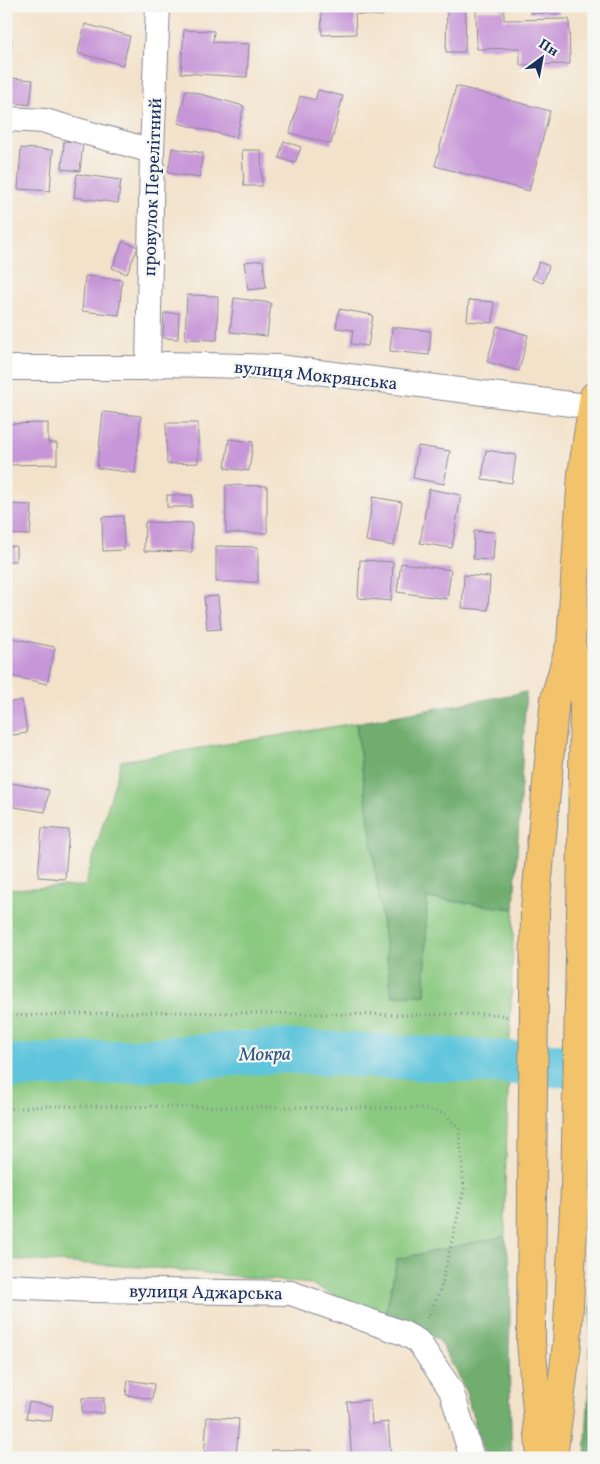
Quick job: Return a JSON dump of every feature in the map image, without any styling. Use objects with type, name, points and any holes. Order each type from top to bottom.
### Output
[{"type":"highway","points":[[541,1458],[531,1340],[535,909],[555,698],[571,643],[582,474],[593,403]]},
{"type":"highway","points":[[553,1458],[567,1344],[575,1189],[584,703],[571,643]]},
{"type":"street","name":"провулок Перелітний","points":[[148,368],[152,151],[158,6]]},
{"type":"street","points":[[6,119],[46,121],[152,151]]},
{"type":"street","name":"вулиця Мокрянська","points":[[6,368],[148,368],[166,364],[278,367],[593,403]]},
{"type":"street","name":"вулиця Аджарська","points":[[6,1286],[93,1290],[291,1293],[403,1333],[418,1341]]},
{"type":"street","points":[[418,1341],[451,1390],[472,1458]]},
{"type":"path","points":[[6,1016],[150,1012],[495,1014],[513,1017]]},
{"type":"path","points":[[6,1108],[44,1106],[423,1108],[445,1114],[459,1128],[464,1189],[441,1288],[418,1341]]},
{"type":"green space","points":[[526,692],[514,909],[427,898],[425,995],[392,996],[356,723]]},
{"type":"green space","points":[[356,723],[392,996],[425,995],[427,898],[514,909],[505,1236],[397,1259],[385,1317],[310,1284],[157,1268],[6,1259],[6,889],[85,886],[121,761]]},
{"type":"green space","points":[[594,1188],[594,1458],[585,1458],[589,1385]]},
{"type":"green space","points":[[505,1236],[511,1274],[509,1361],[512,1458],[485,1458],[465,1389],[439,1340],[385,1317],[397,1259]]},
{"type":"building","points":[[321,6],[384,6],[383,16],[355,14],[356,34],[322,35]]},
{"type":"building","points":[[447,6],[466,6],[465,52],[446,52]]},
{"type":"building","points":[[531,6],[559,6],[559,14],[530,13]]},
{"type":"building","points":[[476,10],[504,10],[504,20],[569,19],[570,64],[520,65],[520,48],[477,49]]},
{"type":"building","points":[[85,24],[130,36],[123,65],[78,53]]},
{"type":"building","points":[[184,30],[214,31],[213,42],[249,44],[247,77],[181,73]]},
{"type":"building","points":[[6,38],[12,38],[10,63],[6,63]]},
{"type":"building","points":[[12,78],[33,80],[30,105],[9,102]]},
{"type":"building","points":[[456,86],[550,111],[529,191],[435,166]]},
{"type":"building","points":[[186,90],[244,106],[236,138],[178,123]]},
{"type":"building","points":[[318,90],[343,96],[331,144],[290,133],[300,96],[315,100]]},
{"type":"building","points":[[64,141],[83,143],[80,171],[62,169]]},
{"type":"building","points":[[284,141],[301,147],[295,163],[279,158]]},
{"type":"building","points":[[21,148],[53,150],[50,191],[18,189]]},
{"type":"building","points":[[172,148],[203,153],[199,178],[168,173]]},
{"type":"building","points":[[242,150],[261,150],[262,186],[244,186]]},
{"type":"building","points":[[77,174],[121,180],[118,203],[74,197]]},
{"type":"building","points":[[123,241],[138,247],[127,274],[112,268]]},
{"type":"building","points":[[263,260],[266,288],[248,290],[244,262]]},
{"type":"building","points":[[539,262],[549,266],[543,283],[532,279]]},
{"type":"building","points":[[85,276],[122,280],[119,315],[82,311]]},
{"type":"building","points":[[187,295],[218,296],[217,340],[185,339]]},
{"type":"building","points":[[234,298],[271,303],[267,336],[230,332]]},
{"type":"building","points":[[469,300],[494,302],[493,323],[467,321]]},
{"type":"building","points":[[339,309],[373,315],[368,346],[351,344],[353,330],[336,328]]},
{"type":"building","points":[[164,313],[179,313],[178,339],[163,338]]},
{"type":"building","points":[[497,326],[528,335],[519,371],[487,362]]},
{"type":"building","points":[[392,327],[431,331],[429,355],[390,351]]},
{"type":"building","points":[[103,412],[141,416],[135,473],[97,468]]},
{"type":"building","points":[[48,423],[48,443],[57,443],[57,464],[8,465],[7,424]]},
{"type":"building","points":[[166,423],[198,423],[198,463],[167,464]]},
{"type":"building","points":[[229,439],[253,442],[249,471],[225,468]]},
{"type":"building","points":[[418,446],[450,451],[444,484],[413,478]]},
{"type":"building","points":[[486,450],[516,455],[512,483],[482,479]]},
{"type":"building","points":[[226,485],[267,486],[267,533],[226,533]]},
{"type":"building","points":[[429,489],[461,495],[452,548],[420,543]]},
{"type":"building","points":[[167,495],[192,495],[192,507],[167,507]]},
{"type":"building","points":[[373,497],[402,502],[394,546],[366,541]]},
{"type":"building","points":[[6,504],[32,505],[30,535],[6,534]]},
{"type":"building","points":[[123,516],[124,550],[103,551],[102,517]]},
{"type":"building","points":[[145,522],[192,523],[192,552],[144,551]]},
{"type":"building","points":[[474,531],[495,532],[493,560],[473,559]]},
{"type":"building","points":[[6,546],[16,546],[16,561],[6,561]]},
{"type":"building","points":[[216,546],[258,547],[258,582],[216,582]]},
{"type":"building","points":[[360,560],[393,562],[391,601],[358,598]]},
{"type":"building","points":[[401,563],[451,570],[447,599],[397,592]]},
{"type":"building","points":[[464,575],[490,577],[488,610],[462,608]]},
{"type":"building","points":[[218,596],[221,629],[207,630],[204,597]]},
{"type":"building","points":[[6,637],[55,647],[47,684],[6,675]]},
{"type":"building","points":[[22,700],[27,733],[6,736],[6,703]]},
{"type":"building","points":[[12,783],[49,790],[45,812],[8,806]]},
{"type":"building","points":[[42,828],[69,830],[65,879],[38,877]]},
{"type":"building","points":[[128,1380],[154,1384],[152,1399],[126,1395]]},
{"type":"building","points":[[82,1398],[104,1398],[104,1413],[82,1413]]},
{"type":"building","points":[[370,1400],[372,1424],[388,1422],[391,1458],[352,1458],[347,1402]]},
{"type":"building","points":[[29,1402],[53,1406],[51,1421],[26,1418]]},
{"type":"building","points":[[207,1417],[239,1419],[236,1458],[204,1458]]},
{"type":"building","points":[[272,1450],[310,1450],[310,1458],[272,1458]]},
{"type":"waterway","name":"Мокра","points":[[6,1067],[87,1064],[279,1051],[594,1067]]}]
